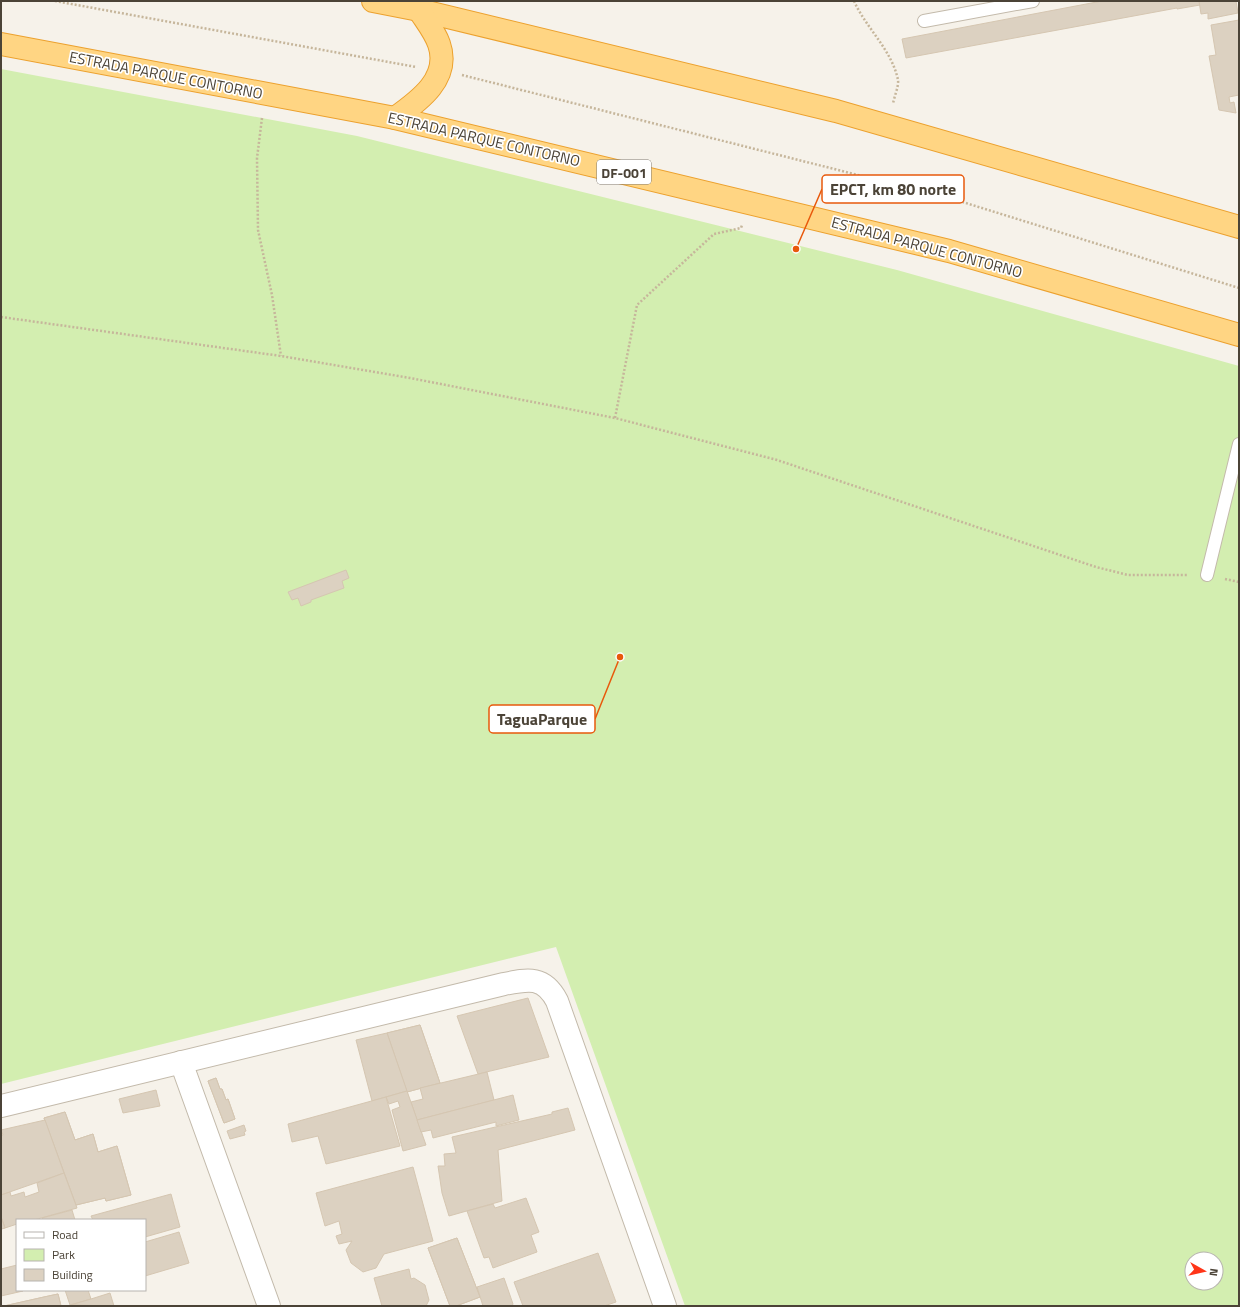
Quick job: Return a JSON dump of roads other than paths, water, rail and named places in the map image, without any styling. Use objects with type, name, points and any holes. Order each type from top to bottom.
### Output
[{"type":"highway","points":[[373,1],[419,10],[887,124],[1239,227]]},
{"type":"highway","points":[[395,118],[421,99],[431,88],[439,71],[441,54],[440,45],[419,10]]},
{"type":"highway","name":"ESTRADA PARQUE CONTORNO","points":[[1,44],[395,118],[949,251],[1239,335]]},
{"type":"street","points":[[1,1106],[504,984],[526,980],[541,982],[552,992],[557,1001],[665,1306]]},
{"type":"street","points":[[181,1062],[269,1306]]},
{"type":"lane","points":[[924,21],[1033,1]]},
{"type":"lane","points":[[1207,575],[1239,444]]},
{"type":"place","name":"EPCT, km 80 norte","points":[[796,249]]},
{"type":"place","name":"TaguaParque","points":[[620,657]]}]
